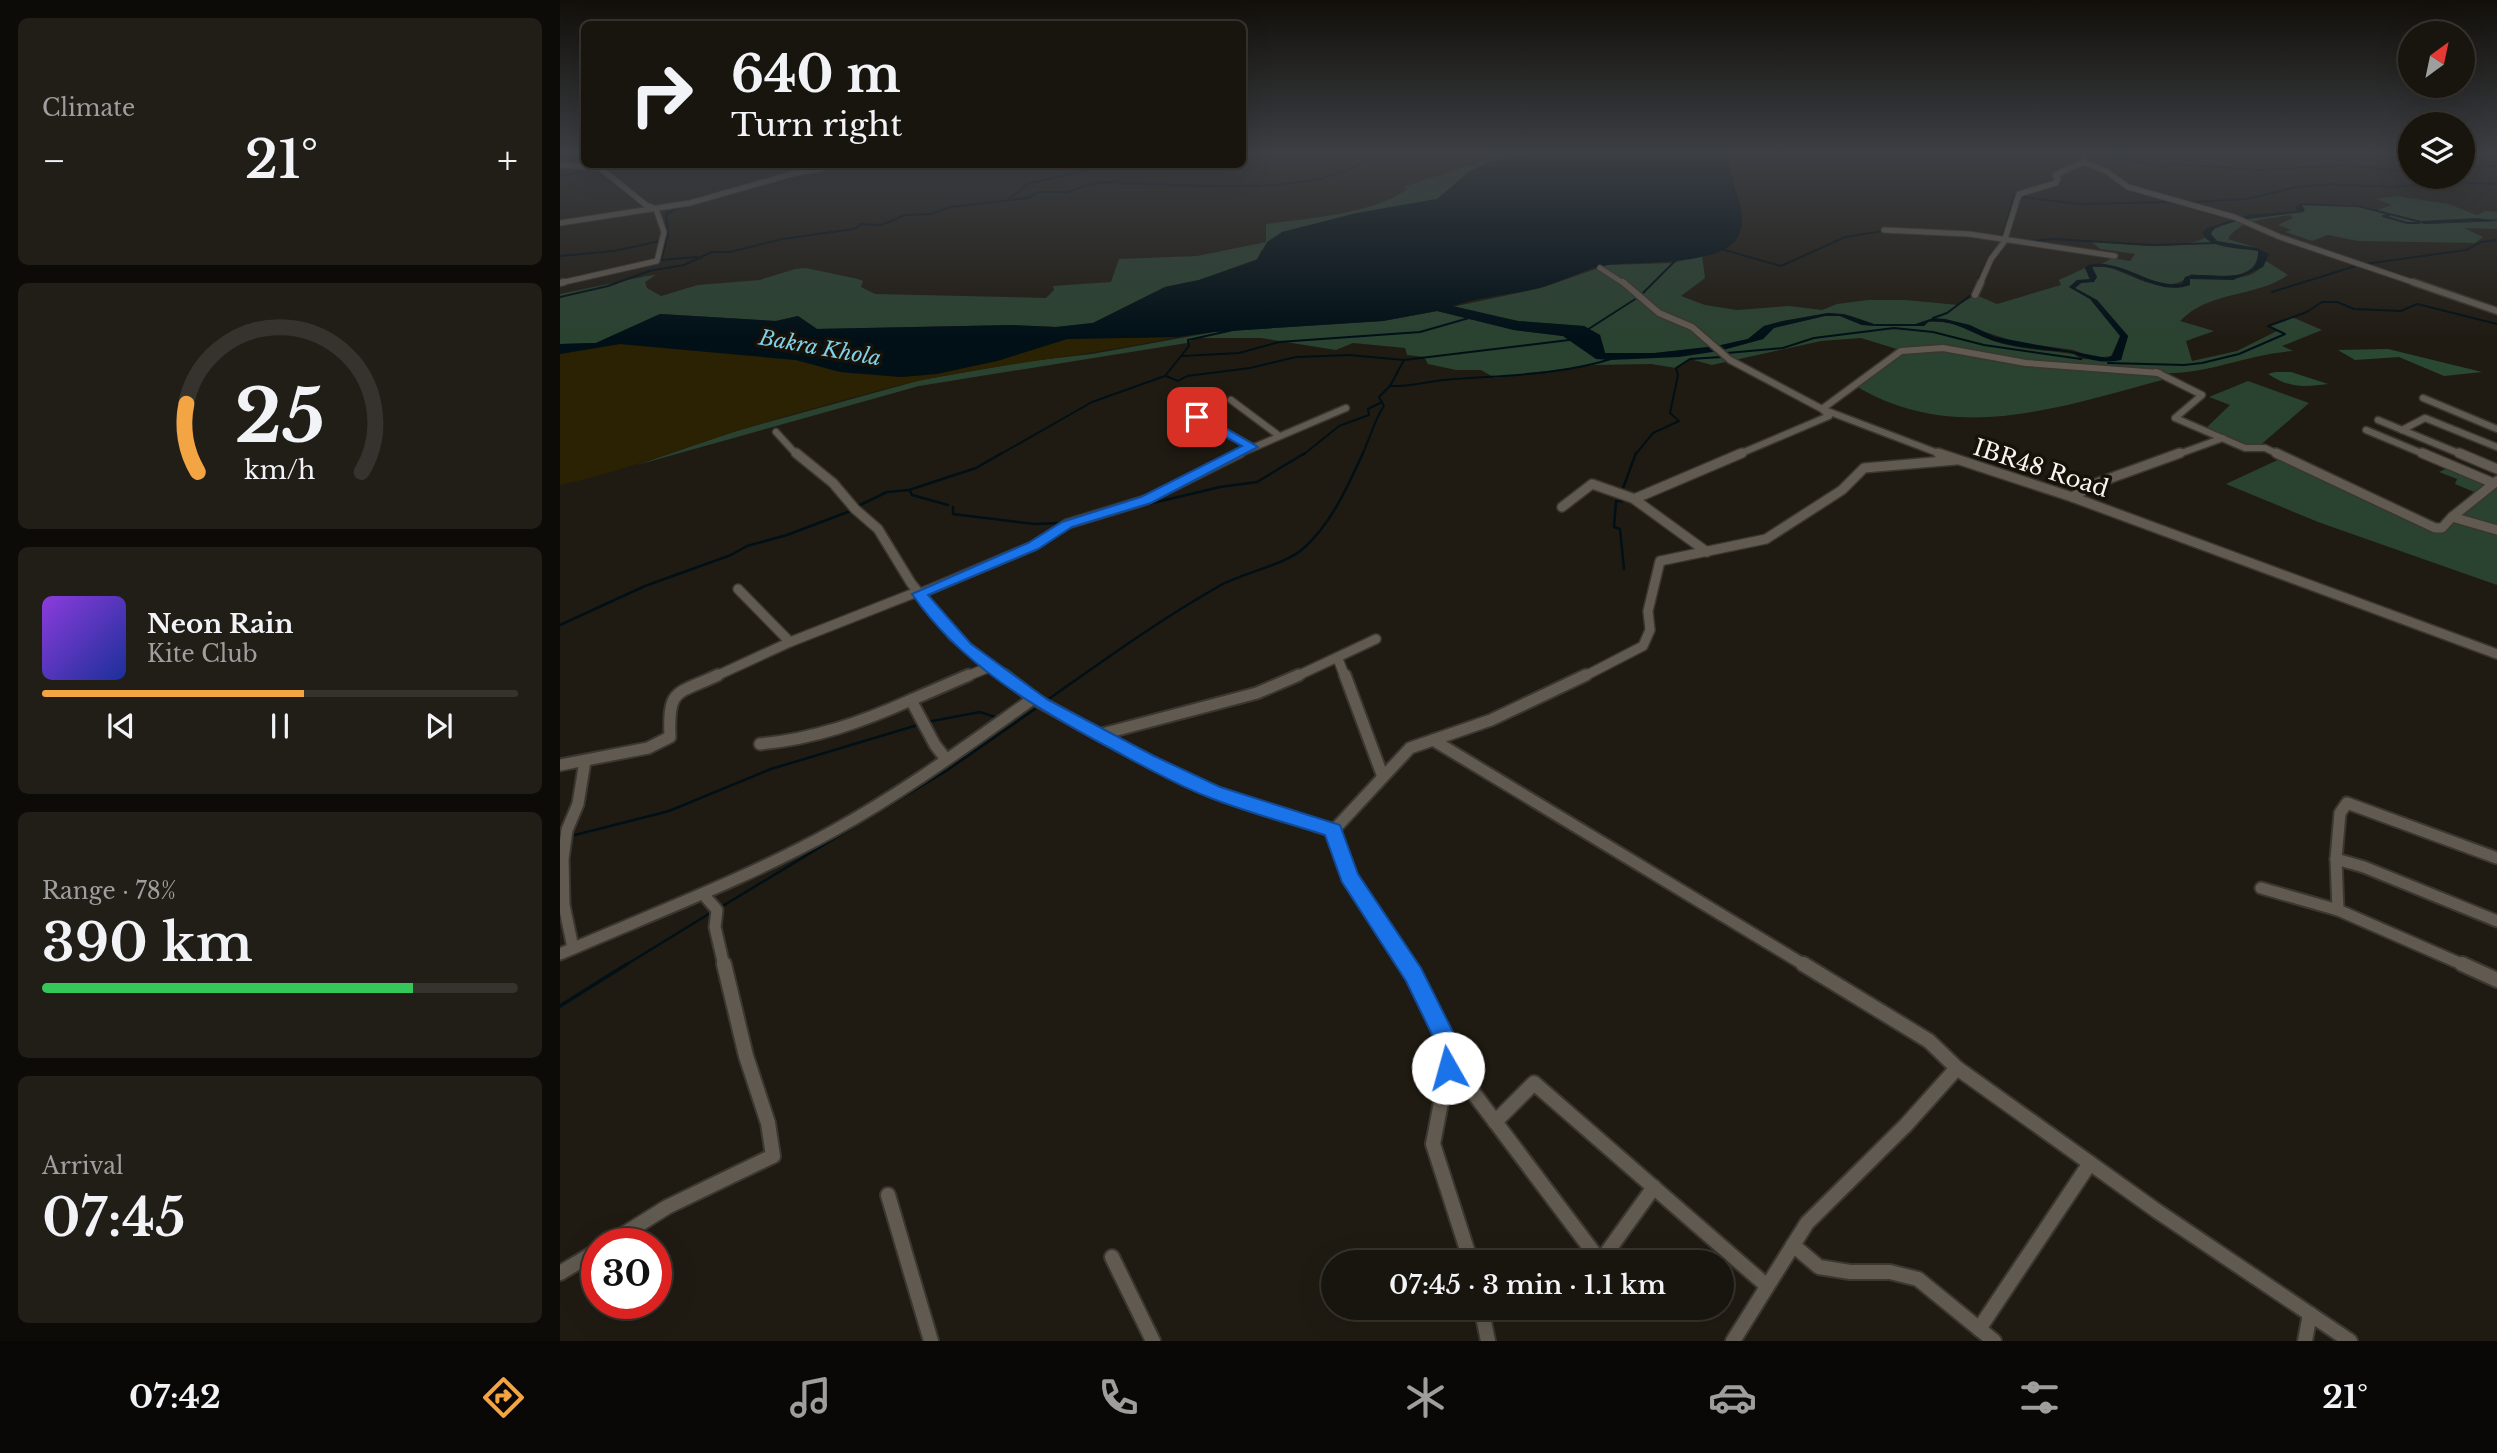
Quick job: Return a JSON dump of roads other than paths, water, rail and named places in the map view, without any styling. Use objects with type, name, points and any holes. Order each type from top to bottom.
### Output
[{"type":"street","points":[[560,223],[613,215]]},
{"type":"street","points":[[560,283],[657,261],[664,232],[659,215]]},
{"type":"street","points":[[1975,295],[1991,259],[2004,242],[2013,215]]},
{"type":"street","points":[[2226,215],[2280,237],[2497,311]]},
{"type":"street","points":[[1884,230],[1965,234],[2004,242],[2115,256]]},
{"type":"street","name":"IBR48 Road","points":[[1600,268],[1613,274],[1659,313],[1692,327],[1730,360],[1822,409],[1955,460],[2072,497],[2497,654]]},
{"type":"street","points":[[1635,499],[1829,416],[1822,409],[1901,351],[1943,348],[2026,363],[2159,373]]},
{"type":"street","points":[[2142,366],[2202,395],[2175,418],[2245,448],[2265,448],[2435,528],[2442,528],[2495,482],[2366,430]]},
{"type":"street","points":[[2423,398],[2497,429]]},
{"type":"street","points":[[1231,400],[1278,435]]},
{"type":"street","points":[[560,765],[661,744],[670,737],[669,706],[676,695],[790,642],[1033,546],[1067,524],[1146,500],[1278,435],[1346,408]]},
{"type":"street","points":[[1192,413],[1252,447]]},
{"type":"street","points":[[2402,430],[2425,418],[2497,447]]},
{"type":"street","points":[[2378,420],[2497,469]]},
{"type":"street","points":[[776,432],[800,457],[833,483],[855,509],[878,529],[933,614],[965,648],[1034,698],[1148,761],[1214,792],[1333,831]]},
{"type":"street","points":[[2072,497],[2096,483],[2223,438]]},
{"type":"street","points":[[1333,831],[1410,748],[1491,720],[1624,658],[1643,646],[1650,630],[1648,611],[1660,561],[1766,539],[1842,490],[1864,468],[1955,460]]},
{"type":"street","points":[[1562,507],[1592,484],[1635,499],[1707,552]]},
{"type":"street","points":[[2485,490],[2497,495]]},
{"type":"street","points":[[2452,517],[2497,530]]},
{"type":"street","points":[[738,589],[790,642]]},
{"type":"street","points":[[1101,734],[1257,693],[1338,659],[1376,639]]},
{"type":"street","points":[[1338,659],[1383,777]]},
{"type":"street","points":[[760,744],[796,742],[820,735],[992,666]]},
{"type":"street","points":[[560,954],[703,894],[806,845],[946,760],[1034,698]]},
{"type":"street","points":[[911,700],[934,745],[946,760]]},
{"type":"street","points":[[1433,740],[1905,1025],[1932,1043],[1957,1068],[2090,1163],[2350,1341]]},
{"type":"street","points":[[573,948],[567,936],[560,899],[561,870],[568,827],[576,813],[585,761]]},
{"type":"street","points":[[2338,910],[2336,859],[2340,813],[2347,803],[2497,858]]},
{"type":"street","points":[[1333,831],[1349,877],[1414,974],[1451,1050],[1433,1144],[1467,1250]]},
{"type":"street","points":[[2336,859],[2364,867],[2497,921]]},
{"type":"street","points":[[2261,888],[2338,910],[2497,980]]},
{"type":"street","points":[[634,1228],[667,1207],[773,1156],[768,1122],[746,1056],[715,927],[717,910],[703,894]]},
{"type":"street","points":[[1448,1068],[1463,1079],[1592,1250]]},
{"type":"street","points":[[1733,1341],[1807,1223],[1906,1125],[1957,1068]]},
{"type":"street","points":[[1495,1122],[1534,1083],[1767,1286]]},
{"type":"street","points":[[1979,1329],[2090,1163]]},
{"type":"street","points":[[1608,1250],[1654,1187]]},
{"type":"street","points":[[888,1195],[932,1341]]},
{"type":"street","points":[[1793,1245],[1819,1267],[1850,1272],[1890,1272],[1919,1279],[1994,1341]]},
{"type":"street","points":[[1112,1257],[1153,1341]]},
{"type":"street","points":[[560,1273],[581,1261]]},
{"type":"street","points":[[2305,1341],[2310,1314]]},
{"type":"street","points":[[1484,1320],[1488,1341]]},
{"type":"water","name":"Bakra Khola","points":[[1351,215],[1742,215],[1739,235],[1731,245],[1717,253],[1699,258],[1599,267],[1542,287],[1453,306],[1518,321],[1584,326],[1600,335],[1605,353],[1655,353],[1717,346],[1748,339],[1764,326],[1828,313],[1844,314],[1874,324],[1916,324],[1933,318],[1945,319],[1970,325],[1995,337],[2107,358],[2112,356],[2120,336],[2090,299],[2069,287],[2077,280],[2090,279],[2085,268],[2088,265],[2112,265],[2170,284],[2182,284],[2185,277],[2193,275],[2241,274],[2256,263],[2258,251],[2219,245],[2202,233],[2207,228],[2248,215],[2283,215],[2240,220],[2214,228],[2211,234],[2217,241],[2257,248],[2269,254],[2263,267],[2233,280],[2190,279],[2190,285],[2164,287],[2116,270],[2092,267],[2097,277],[2094,282],[2081,283],[2075,288],[2097,300],[2128,336],[2121,360],[2108,362],[2091,360],[2068,352],[2001,343],[1946,323],[1928,322],[1924,326],[1862,325],[1840,316],[1825,316],[1774,328],[1763,339],[1719,351],[1679,357],[1596,359],[1563,336],[1514,330],[1437,311],[1383,321],[1214,332],[1177,337],[1067,339],[997,361],[936,374],[901,377],[840,372],[796,360],[620,344],[560,354],[560,344],[596,343],[660,314],[776,321],[798,316],[817,329],[1013,325],[1056,327],[1093,323],[1165,287],[1199,280],[1257,260],[1267,242],[1282,232]]},
{"type":"water","points":[[2388,215],[2421,221],[2477,218],[2497,221],[2425,224]]},
{"type":"waterway","points":[[666,215],[668,235],[661,260],[697,257]]},
{"type":"waterway","points":[[560,297],[608,286],[649,271],[684,265],[712,252],[730,252],[782,239],[854,229],[862,224],[881,225],[905,215],[916,215]]},
{"type":"waterway","points":[[2002,239],[2009,215]]},
{"type":"waterway","points":[[2387,215],[2389,216],[2383,216],[2407,223],[2419,223]]},
{"type":"waterway","points":[[1721,249],[1781,266],[1845,237],[1883,231]]},
{"type":"waterway","points":[[2029,241],[2054,239],[2153,245],[2217,243]]},
{"type":"waterway","points":[[2365,264],[2466,250],[2481,242],[2497,240]]},
{"type":"waterway","points":[[560,256],[614,251],[660,241]]},
{"type":"waterway","points":[[1972,292],[1989,258]]},
{"type":"waterway","points":[[1587,330],[1640,296],[1675,261]]},
{"type":"waterway","points":[[2272,292],[2359,265]]},
{"type":"waterway","points":[[1933,318],[1947,313],[1971,295]]},
{"type":"waterway","points":[[2108,363],[2184,365],[2239,354],[2285,334],[2268,326],[2307,312],[2322,302],[2337,302],[2354,309],[2401,311],[2417,304],[2497,324]]},
{"type":"waterway","points":[[1183,356],[1239,353],[1279,342],[1420,332],[1469,318]]},
{"type":"waterway","points":[[1727,353],[1783,348],[1814,338],[1894,328],[1933,332],[1984,345],[2081,359]]},
{"type":"waterway","points":[[999,455],[1092,402],[1165,376],[1189,346],[1188,340],[1233,330]]},
{"type":"waterway","points":[[1404,360],[1569,340]]},
{"type":"waterway","points":[[1166,376],[1178,381],[1187,376],[1250,368],[1296,357],[1349,355],[1404,360]]},
{"type":"waterway","points":[[1635,454],[1653,433],[1679,421],[1670,413],[1678,375],[1676,368],[1690,359],[1721,357]]},
{"type":"waterway","points":[[1390,386],[1549,372],[1611,359]]},
{"type":"waterway","points":[[1390,386],[1404,360]]},
{"type":"waterway","points":[[1382,402],[1379,397],[1390,386]]},
{"type":"waterway","points":[[1303,455],[1339,426],[1369,415],[1368,409],[1382,402]]},
{"type":"waterway","points":[[1362,455],[1384,406],[1382,402]]},
{"type":"waterway","points":[[858,506],[887,492],[909,490],[976,468],[1002,453]]},
{"type":"waterway","points":[[1140,506],[1220,487],[1257,482],[1305,453]]},
{"type":"waterway","points":[[1046,701],[1198,598],[1230,581],[1287,559],[1304,548],[1331,516],[1363,453]]},
{"type":"waterway","points":[[1622,491],[1635,454]]},
{"type":"waterway","points":[[910,491],[912,495],[948,505]]},
{"type":"waterway","points":[[1623,498],[1623,501],[1616,501],[1614,527],[1620,529],[1624,569]]},
{"type":"waterway","points":[[953,507],[953,514],[1034,524],[1061,523]]},
{"type":"waterway","points":[[560,625],[645,586],[731,555],[747,546],[787,535],[853,510]]},
{"type":"waterway","points":[[721,907],[946,771],[1038,707]]},
{"type":"waterway","points":[[927,722],[980,712],[998,718]]},
{"type":"waterway","points":[[571,836],[669,811],[771,769],[921,724]]},
{"type":"waterway","points":[[624,966],[712,912]]},
{"type":"waterway","points":[[560,1006],[627,964]]}]
